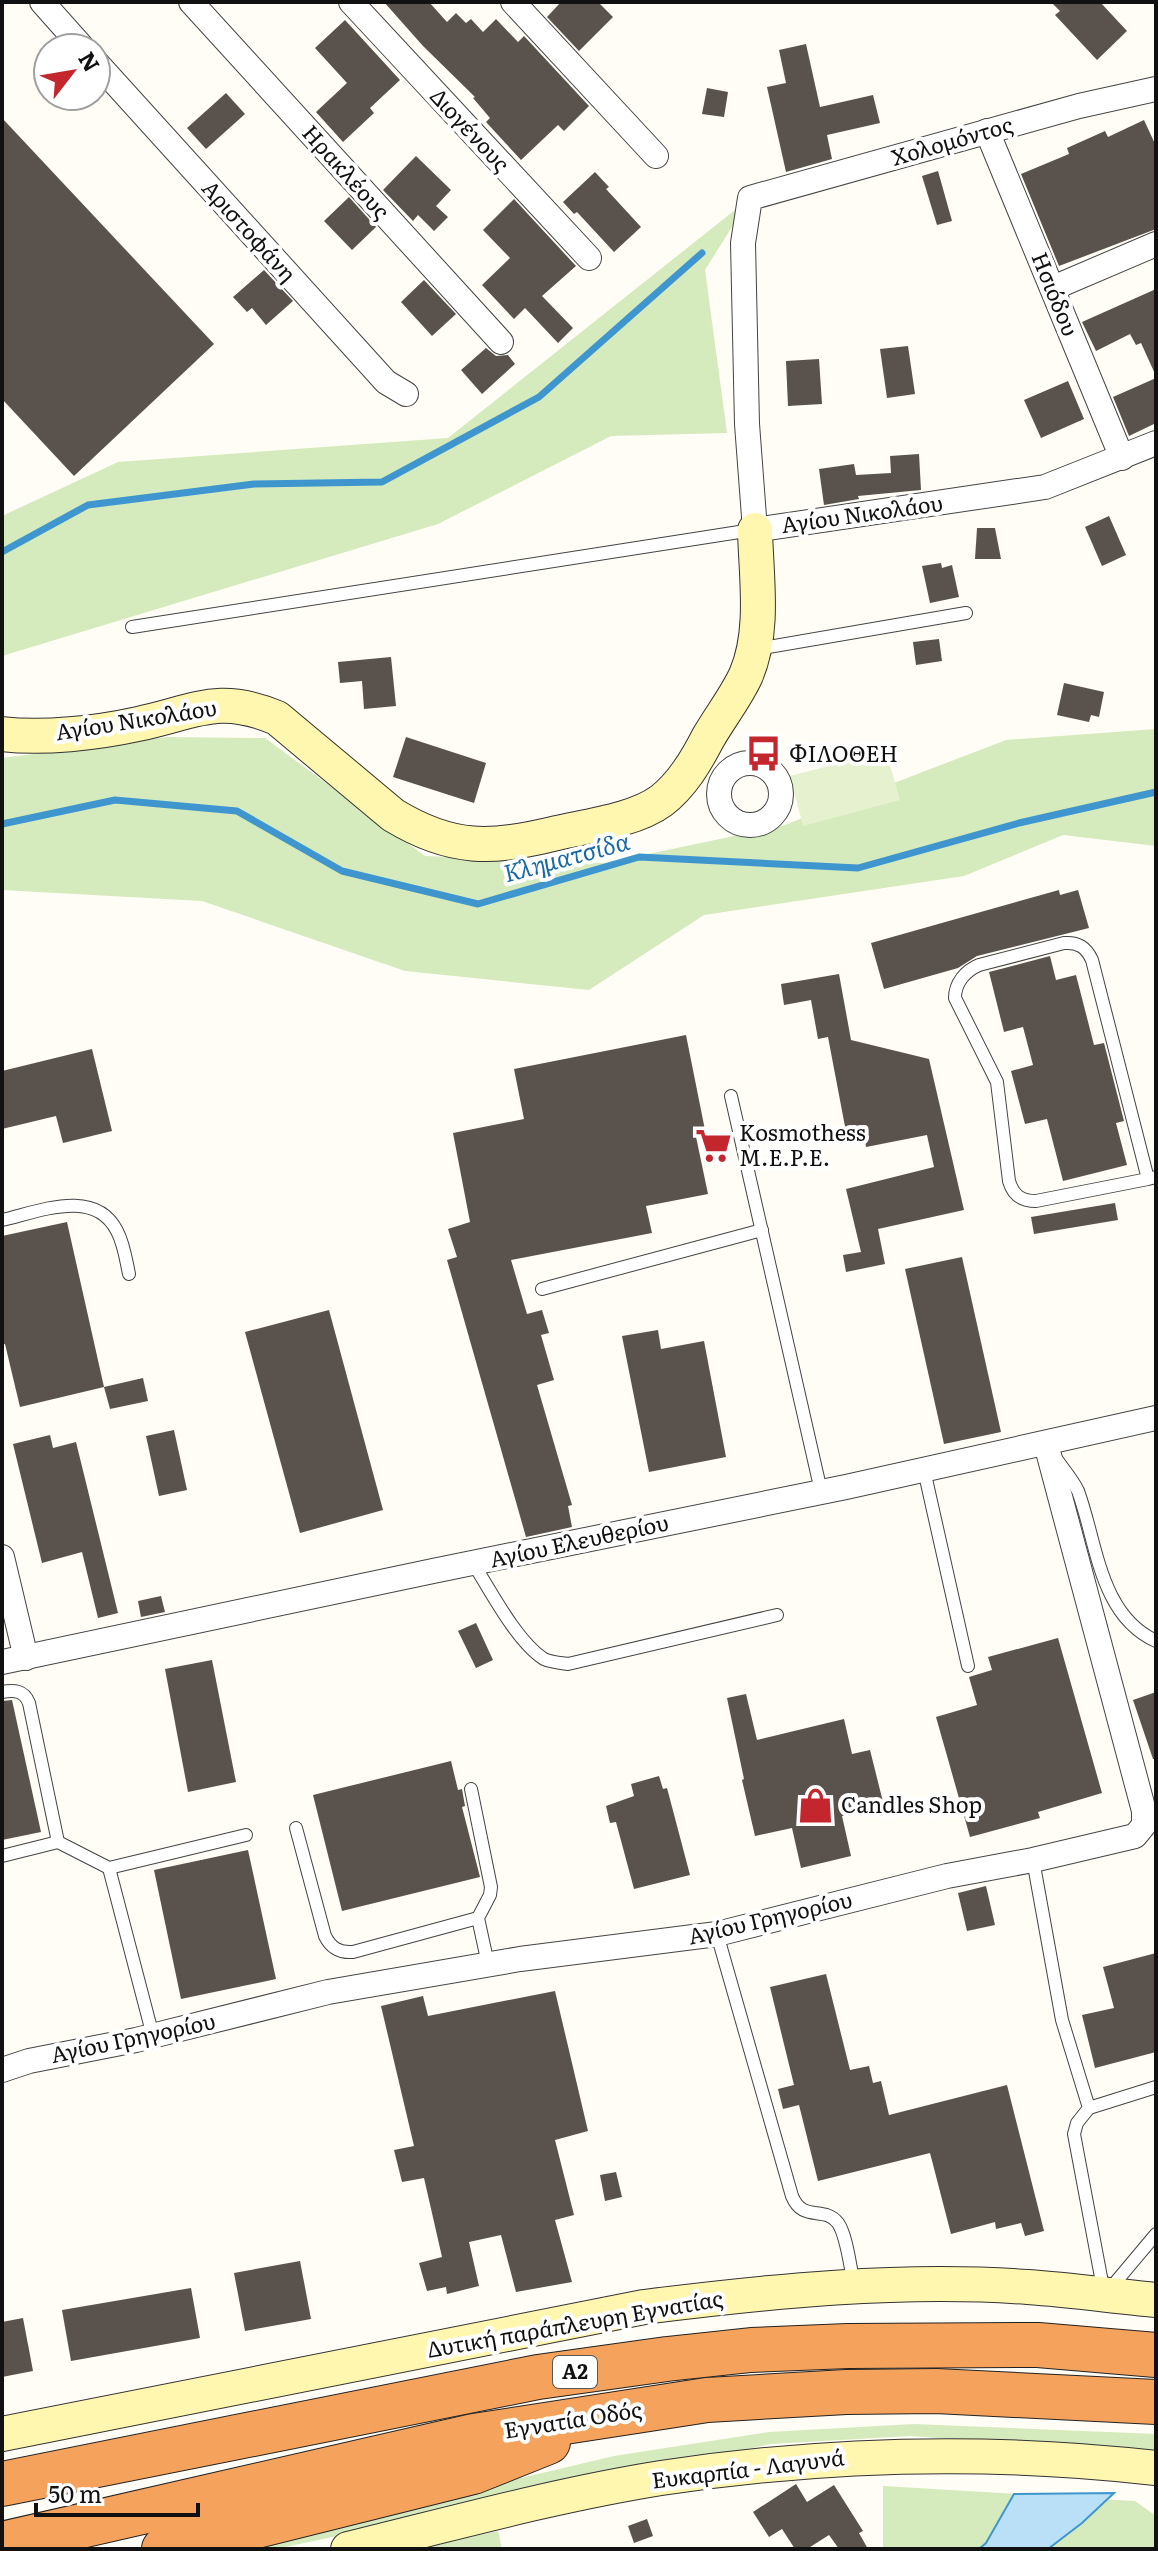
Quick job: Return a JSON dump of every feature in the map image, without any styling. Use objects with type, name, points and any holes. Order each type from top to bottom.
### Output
[{"type":"highway","name":"Εγνατία Οδός","points":[[2,2484],[538,2377],[681,2357],[863,2345],[1038,2345],[1156,2355]]},
{"type":"highway","name":"Εγνατία Οδός","points":[[2,2544],[474,2436],[707,2400],[846,2392],[936,2391],[1156,2402]]},
{"type":"highway","points":[[164,2549],[473,2472],[621,2414]]},
{"type":"street","points":[[42,2],[69,32]]},
{"type":"street","name":"Ηρακλέους","points":[[191,2],[501,342]]},
{"type":"street","name":"Διογένους","points":[[351,2],[589,258]]},
{"type":"street","points":[[513,2],[656,156]]},
{"type":"street","name":"Αριστοφάνη","points":[[112,80],[386,382],[406,394]]},
{"type":"street","name":"Χολομόντος","points":[[755,530],[747,424],[743,243],[750,198],[1079,106],[1156,89]]},
{"type":"street","name":"Ησιόδου","points":[[987,131],[1122,458]]},
{"type":"street","points":[[1053,288],[1156,244]]},
{"type":"street","name":"Αγίου Νικολάου","points":[[2,734],[21,736],[115,728],[208,705],[254,708],[277,718],[393,815],[413,827],[458,843],[517,843],[641,812],[710,769],[754,650],[757,622],[755,530],[1035,489],[1156,443]]},
{"type":"street","name":"Αγίου Ελευθερίου","points":[[14,1660],[924,1470],[1156,1418]]},
{"type":"street","name":"Αγίου Γρηγορίου","points":[[2,2070],[29,2061],[153,2036],[328,1992],[488,1964],[717,1934],[947,1876],[1128,1839],[1140,1831],[1145,1818],[1046,1444]]},
{"type":"street","points":[[2,1557],[14,1660]]},
{"type":"street","name":"Δυτική παράπλευρη Εγνατίας","points":[[2,2434],[644,2307],[728,2297],[855,2287],[1027,2287],[1156,2300]]},
{"type":"street","name":"Ευκαρπία - Λαγυνά","points":[[348,2549],[601,2489],[797,2461],[900,2456],[1004,2456],[1088,2460],[1156,2468]]},
{"type":"lane","points":[[132,627],[755,530]]},
{"type":"lane","points":[[754,650],[966,613]]},
{"type":"lane","points":[[1064,943],[1078,944],[1084,948],[1092,960],[1152,1178],[1036,1201],[1028,1201],[1015,1194],[1009,1181],[996,1079],[955,998],[958,984],[968,971],[979,965],[1064,943]]},
{"type":"lane","points":[[731,1096],[821,1491]]},
{"type":"lane","points":[[2,1220],[64,1206],[89,1207],[110,1221],[117,1231],[129,1274]]},
{"type":"lane","points":[[542,1289],[762,1230]]},
{"type":"lane","points":[[1046,1444],[1077,1489],[1109,1591],[1128,1619],[1156,1641]]},
{"type":"lane","points":[[924,1470],[968,1666]]},
{"type":"lane","points":[[473,1563],[524,1640],[545,1660],[568,1664],[777,1615]]},
{"type":"lane","points":[[2,1692],[16,1691],[27,1697],[58,1842]]},
{"type":"lane","points":[[471,1789],[491,1887],[478,1918],[488,1964]]},
{"type":"lane","points":[[296,1828],[325,1936],[339,1951],[353,1952],[478,1918]]},
{"type":"lane","points":[[2,1856],[58,1842],[109,1868],[246,1835]]},
{"type":"lane","points":[[1033,1860],[1062,2020],[1089,2108]]},
{"type":"lane","points":[[109,1868],[153,2036]]},
{"type":"lane","points":[[717,1934],[792,2196],[805,2212],[829,2215],[839,2225],[855,2287]]},
{"type":"lane","points":[[1104,2296],[1074,2140],[1077,2123],[1089,2108],[1156,2087]]},
{"type":"lane","points":[[1104,2296],[1156,2234]]},
{"type":"green space","points":[[750,198],[705,270],[727,433],[611,436],[438,524],[2,656],[2,516],[118,462],[448,438]]},
{"type":"green space","points":[[1156,729],[1156,846],[1063,835],[964,876],[704,915],[589,990],[405,971],[202,901],[2,890],[2,758],[167,737],[265,738],[425,856],[605,863],[782,826],[1006,740]]},
{"type":"green space","points":[[886,751],[900,800],[803,826],[790,776]]},
{"type":"green space","points":[[914,2424],[1156,2434],[1156,2453],[910,2436],[771,2444],[276,2549],[219,2549],[614,2456],[769,2432]]},
{"type":"green space","points":[[883,2486],[1135,2501],[1156,2516],[1156,2549],[883,2549]]},
{"type":"green space","points":[[498,2531],[502,2549],[410,2549]]},
{"type":"water","points":[[1114,2493],[1048,2549],[979,2549],[986,2543],[1014,2494]]},
{"type":"building","points":[[384,2],[429,2],[447,22],[456,13],[466,23],[471,19],[483,32],[496,19],[518,42],[524,36],[589,106],[564,131],[558,125],[521,160],[486,122],[490,118],[475,97]]},
{"type":"building","points":[[561,2],[598,2],[613,17],[579,51],[547,17]]},
{"type":"building","points":[[1051,2],[1100,2],[1127,31],[1097,60],[1055,15],[1060,11]]},
{"type":"building","points":[[345,20],[400,80],[370,108],[374,113],[343,142],[316,112],[347,83],[315,48]]},
{"type":"building","points":[[806,44],[820,107],[873,95],[880,123],[827,135],[832,159],[786,172],[767,87],[786,83],[779,50]]},
{"type":"building","points":[[707,88],[728,92],[724,117],[702,114]]},
{"type":"building","points":[[226,93],[245,114],[206,149],[187,128]]},
{"type":"building","points":[[2,118],[214,344],[74,476],[2,399]]},
{"type":"building","points":[[1144,120],[1156,146],[1156,229],[1059,266],[1021,174],[1069,154],[1067,148],[1105,131],[1108,137]]},
{"type":"building","points":[[416,156],[451,190],[436,206],[448,217],[434,231],[418,215],[413,221],[383,190]]},
{"type":"building","points":[[938,171],[952,221],[937,225],[922,176]]},
{"type":"building","points":[[595,172],[609,187],[606,189],[641,227],[614,252],[577,212],[574,214],[563,202]]},
{"type":"building","points":[[349,197],[376,227],[352,250],[324,221]]},
{"type":"building","points":[[514,199],[576,266],[542,296],[573,328],[558,343],[525,308],[514,319],[482,285],[510,258],[483,230]]},
{"type":"building","points":[[264,270],[293,301],[266,325],[252,308],[247,312],[233,297]]},
{"type":"building","points":[[424,280],[456,314],[432,336],[401,302]]},
{"type":"building","points":[[1156,289],[1156,376],[1141,343],[1136,345],[1130,334],[1096,351],[1082,322]]},
{"type":"building","points":[[908,346],[915,394],[887,398],[880,349]]},
{"type":"building","points":[[486,348],[496,356],[508,355],[515,364],[482,394],[461,370]]},
{"type":"building","points":[[819,359],[822,404],[788,406],[786,361]]},
{"type":"building","points":[[1156,378],[1156,423],[1129,436],[1113,397]]},
{"type":"building","points":[[1068,381],[1084,419],[1041,438],[1024,400]]},
{"type":"building","points":[[919,454],[921,490],[858,496],[859,499],[824,505],[819,469],[854,464],[856,475],[891,473],[890,456]]},
{"type":"building","points":[[1109,516],[1126,555],[1102,566],[1085,527]]},
{"type":"building","points":[[977,528],[995,528],[1001,559],[975,559]]},
{"type":"building","points":[[941,563],[942,568],[952,565],[959,597],[930,603],[922,566]]},
{"type":"building","points":[[939,639],[942,661],[916,665],[913,642]]},
{"type":"building","points":[[391,657],[396,706],[364,709],[362,681],[340,683],[338,662]]},
{"type":"building","points":[[1064,683],[1104,692],[1099,717],[1091,715],[1089,722],[1057,715]]},
{"type":"building","points":[[406,737],[486,763],[474,803],[393,777]]},
{"type":"building","points":[[1059,890],[1060,895],[1078,890],[1089,928],[977,956],[958,968],[884,989],[871,943]]},
{"type":"building","points":[[1050,956],[1056,980],[1076,975],[1094,1045],[1104,1043],[1124,1121],[1116,1123],[1127,1165],[1063,1181],[1047,1119],[1025,1124],[1011,1071],[1033,1065],[1023,1027],[1004,1032],[989,972]]},
{"type":"building","points":[[839,974],[851,1040],[929,1059],[964,1210],[878,1229],[885,1264],[846,1272],[843,1255],[861,1252],[846,1189],[934,1167],[927,1135],[866,1147],[864,1134],[847,1137],[828,1037],[818,1039],[811,1000],[784,1005],[781,984]]},
{"type":"building","points":[[686,1035],[705,1130],[695,1132],[708,1194],[646,1206],[652,1233],[511,1260],[527,1314],[542,1310],[549,1333],[541,1335],[554,1380],[537,1385],[572,1505],[568,1506],[572,1527],[526,1537],[447,1260],[457,1257],[448,1229],[470,1222],[453,1133],[524,1119],[514,1069]]},
{"type":"building","points":[[92,1049],[112,1131],[63,1143],[56,1116],[2,1129],[2,1071]]},
{"type":"building","points":[[1115,1203],[1118,1220],[1034,1234],[1031,1217]]},
{"type":"building","points":[[67,1222],[104,1387],[20,1407],[5,1344],[2,1345],[2,1236]]},
{"type":"building","points":[[962,1257],[1001,1432],[944,1444],[905,1269]]},
{"type":"building","points":[[329,1310],[383,1510],[300,1533],[245,1332]]},
{"type":"building","points":[[658,1330],[661,1349],[704,1341],[726,1457],[649,1472],[622,1336]]},
{"type":"building","points":[[143,1378],[148,1401],[110,1409],[104,1387]]},
{"type":"building","points":[[174,1430],[187,1490],[159,1496],[146,1436]]},
{"type":"building","points":[[50,1435],[53,1448],[76,1442],[118,1613],[98,1618],[82,1552],[42,1563],[13,1444]]},
{"type":"building","points":[[161,1596],[165,1612],[141,1617],[138,1601]]},
{"type":"building","points":[[476,1623],[493,1660],[476,1668],[458,1631]]},
{"type":"building","points":[[1058,1638],[1102,1793],[1038,1812],[1040,1818],[970,1837],[936,1717],[977,1705],[969,1677],[992,1670],[988,1657]]},
{"type":"building","points":[[212,1660],[236,1782],[188,1792],[165,1669]]},
{"type":"building","points":[[1156,1692],[1156,1759],[1153,1759],[1133,1700]]},
{"type":"building","points":[[746,1694],[757,1740],[844,1719],[852,1754],[870,1750],[884,1806],[842,1816],[851,1856],[801,1868],[792,1828],[755,1836],[727,1698]]},
{"type":"building","points":[[12,1700],[41,1832],[2,1840],[2,1701]]},
{"type":"building","points":[[451,1761],[458,1790],[462,1789],[465,1806],[462,1807],[480,1877],[342,1911],[313,1795]]},
{"type":"building","points":[[659,1776],[663,1789],[667,1788],[690,1875],[634,1889],[616,1822],[610,1823],[606,1806],[634,1796],[631,1784]]},
{"type":"building","points":[[248,1850],[276,1979],[181,1999],[154,1870]]},
{"type":"building","points":[[986,1886],[995,1925],[967,1931],[958,1893]]},
{"type":"building","points":[[1156,1953],[1156,2052],[1095,2068],[1082,2015],[1114,2008],[1103,1967]]},
{"type":"building","points":[[826,1974],[850,2070],[869,2066],[873,2083],[881,2081],[889,2115],[1007,2085],[1044,2231],[1025,2236],[1021,2223],[996,2229],[995,2222],[951,2234],[930,2153],[818,2181],[799,2105],[783,2109],[778,2089],[794,2085],[770,1987]]},
{"type":"building","points":[[555,1991],[588,2131],[555,2140],[574,2215],[555,2220],[572,2282],[516,2292],[501,2235],[469,2242],[479,2286],[447,2294],[446,2287],[427,2291],[419,2263],[442,2257],[424,2178],[402,2182],[394,2150],[414,2146],[381,2006],[423,1996],[428,2016]]},
{"type":"building","points":[[616,2172],[622,2197],[605,2201],[600,2175]]},
{"type":"building","points":[[300,2261],[311,2319],[245,2331],[234,2273]]},
{"type":"building","points":[[191,2288],[200,2338],[71,2361],[62,2310]]},
{"type":"building","points":[[23,2318],[33,2371],[2,2377],[2,2322]]},
{"type":"building","points":[[796,2484],[807,2502],[834,2485],[863,2531],[859,2533],[868,2549],[839,2549],[829,2535],[807,2549],[795,2549],[782,2529],[769,2537],[753,2512]]},
{"type":"building","points":[[647,2519],[653,2536],[634,2543],[628,2526]]},
{"type":"waterway","name":"Κληματσίδα","points":[[2,552],[88,505],[254,484],[382,482],[539,397],[702,253]]},
{"type":"waterway","name":"Κληματσίδα","points":[[2,824],[115,800],[237,811],[342,871],[478,904],[639,857],[858,868],[1019,823],[1156,792]]},
{"type":"place","name":"ΦΙΛΟΘΕΗ","points":[[763,754]]},
{"type":"place","name":"Kosmothess M.E.P.E.","points":[[713,1146]]},
{"type":"place","name":"Candles Shop","points":[[815,1805]]}]
